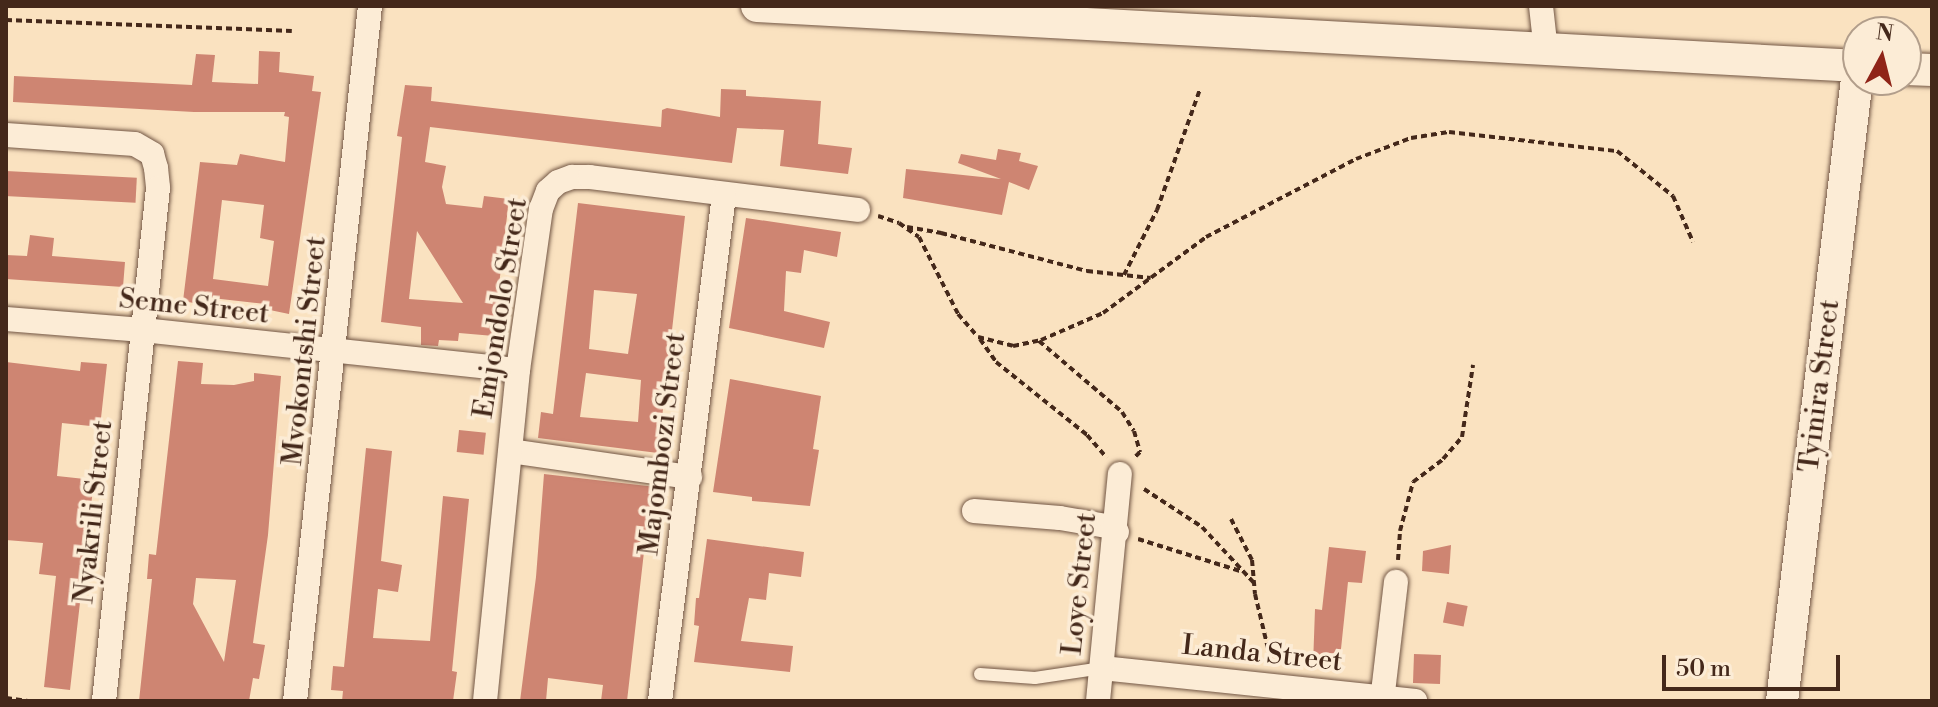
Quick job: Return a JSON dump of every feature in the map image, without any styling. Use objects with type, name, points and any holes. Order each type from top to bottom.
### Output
[{"type":"main road","points":[[757,6],[1842,67]]},
{"type":"main road","name":"Tyinira Street","points":[[1782,701],[1855,96]]},
{"type":"street","name":"Mvokontshi Street","points":[[295,701],[335,353],[370,6]]},
{"type":"street","points":[[1541,6],[1546,51]]},
{"type":"street","name":"Nyakrili Street","points":[[6,135],[135,144],[152,154],[158,188],[104,701]]},
{"type":"street","name":"Emjondolo Street","points":[[485,701],[518,370],[541,209],[548,191],[558,182],[590,177],[858,210]]},
{"type":"street","name":"Majombozi Street","points":[[660,701],[724,195]]},
{"type":"street","name":"Seme Street","points":[[6,319],[143,330],[335,353],[518,370]]},
{"type":"street","points":[[511,451],[690,477]]},
{"type":"street","name":"Loye Street","points":[[1098,701],[1117,532],[1120,474]]},
{"type":"street","points":[[974,511],[1060,518],[1112,527],[1117,532]]},
{"type":"street","points":[[1383,699],[1396,582]]},
{"type":"street","name":"Landa Street","points":[[1102,668],[1415,701]]},
{"type":"lane","points":[[980,674],[1035,678],[1102,668]]},
{"type":"path","points":[[6,20],[292,31]]},
{"type":"path","points":[[1124,275],[1157,210],[1200,89]]},
{"type":"path","points":[[978,337],[1013,346],[1039,341],[1103,313],[1206,237],[1356,159],[1411,138],[1449,132],[1617,151],[1673,196],[1693,242]]},
{"type":"path","points":[[858,210],[905,227],[941,233],[1087,271],[1151,278]]},
{"type":"path","points":[[905,227],[919,237],[958,314],[996,362],[1087,435],[1120,474],[1202,527],[1254,583]]},
{"type":"path","points":[[1039,341],[1090,381],[1122,412],[1134,431],[1140,452],[1120,474]]},
{"type":"path","points":[[1396,582],[1400,531],[1413,482],[1443,459],[1462,437],[1473,365]]},
{"type":"path","points":[[1231,519],[1252,560],[1254,583],[1276,684]]},
{"type":"path","points":[[1117,532],[1244,572]]},
{"type":"path","points":[[6,698],[28,701]]},
{"type":"building","points":[[259,51],[280,52],[279,72],[314,76],[312,91],[321,92],[289,314],[265,309],[266,304],[212,298],[210,306],[183,301],[200,162],[237,165],[240,154],[285,162],[289,117],[284,116],[285,112],[194,112],[13,102],[14,76],[192,85],[196,54],[215,55],[212,82],[258,84]],"holes":[[[222,200],[264,205],[260,238],[274,241],[268,286],[213,279]]]},
{"type":"building","points":[[405,85],[432,87],[431,101],[661,127],[662,110],[667,108],[720,117],[721,89],[746,90],[746,96],[821,101],[818,144],[852,148],[848,174],[780,166],[784,130],[737,128],[732,163],[430,127],[425,162],[446,166],[442,187],[446,204],[482,208],[484,196],[509,199],[504,242],[508,242],[505,267],[501,267],[494,336],[459,333],[458,341],[439,340],[438,346],[421,345],[421,327],[381,322],[402,137],[397,136]],"holes":[[[417,231],[463,303],[409,299]]]},
{"type":"building","points":[[998,149],[1021,153],[1019,161],[1038,166],[1029,190],[1009,182],[1002,215],[903,198],[906,169],[1001,179],[958,163],[961,154],[996,160]]},
{"type":"building","points":[[6,171],[137,178],[136,203],[6,196]]},
{"type":"building","points":[[578,203],[685,216],[658,453],[538,438],[541,412],[553,414]],"holes":[[[594,290],[637,294],[628,354],[589,349]],[[586,373],[641,380],[638,422],[580,417]]]},
{"type":"building","points":[[746,218],[841,232],[837,257],[804,250],[801,273],[786,271],[784,311],[830,322],[824,348],[729,328]]},
{"type":"building","points":[[30,235],[54,238],[52,256],[125,262],[123,287],[6,279],[6,255],[27,256]]},
{"type":"building","points":[[178,361],[203,363],[201,384],[234,385],[254,381],[254,373],[281,376],[268,535],[253,643],[265,645],[259,679],[253,678],[249,701],[139,701],[152,579],[147,579],[149,554],[156,555]],"holes":[[[196,578],[236,580],[224,662],[193,604]]]},
{"type":"building","points":[[6,362],[80,371],[81,362],[107,364],[100,427],[62,423],[57,476],[94,480],[70,690],[44,687],[56,576],[39,574],[43,543],[6,540]]},
{"type":"building","points":[[730,379],[821,396],[813,449],[819,450],[810,506],[752,501],[752,497],[713,492]]},
{"type":"building","points":[[459,430],[486,433],[484,455],[457,452]]},
{"type":"building","points":[[366,448],[392,451],[381,561],[402,565],[398,592],[378,589],[373,638],[430,641],[443,496],[469,499],[452,671],[457,672],[453,701],[342,701],[343,691],[331,690],[333,666],[344,667]]},
{"type":"building","points":[[544,474],[656,487],[653,509],[649,508],[627,701],[601,701],[603,685],[548,678],[546,701],[520,701],[536,577]]},
{"type":"building","points":[[707,539],[804,552],[801,577],[769,573],[766,600],[749,598],[741,641],[793,646],[790,672],[694,662],[699,626],[694,625],[696,598],[699,598]]},
{"type":"building","points":[[1451,545],[1449,574],[1422,571],[1423,551]]},
{"type":"building","points":[[1329,547],[1366,551],[1362,583],[1348,582],[1339,668],[1313,665],[1315,609],[1322,610]]},
{"type":"building","points":[[1447,602],[1468,606],[1464,627],[1443,623]]},
{"type":"building","points":[[1414,654],[1441,655],[1440,684],[1413,683]]}]
